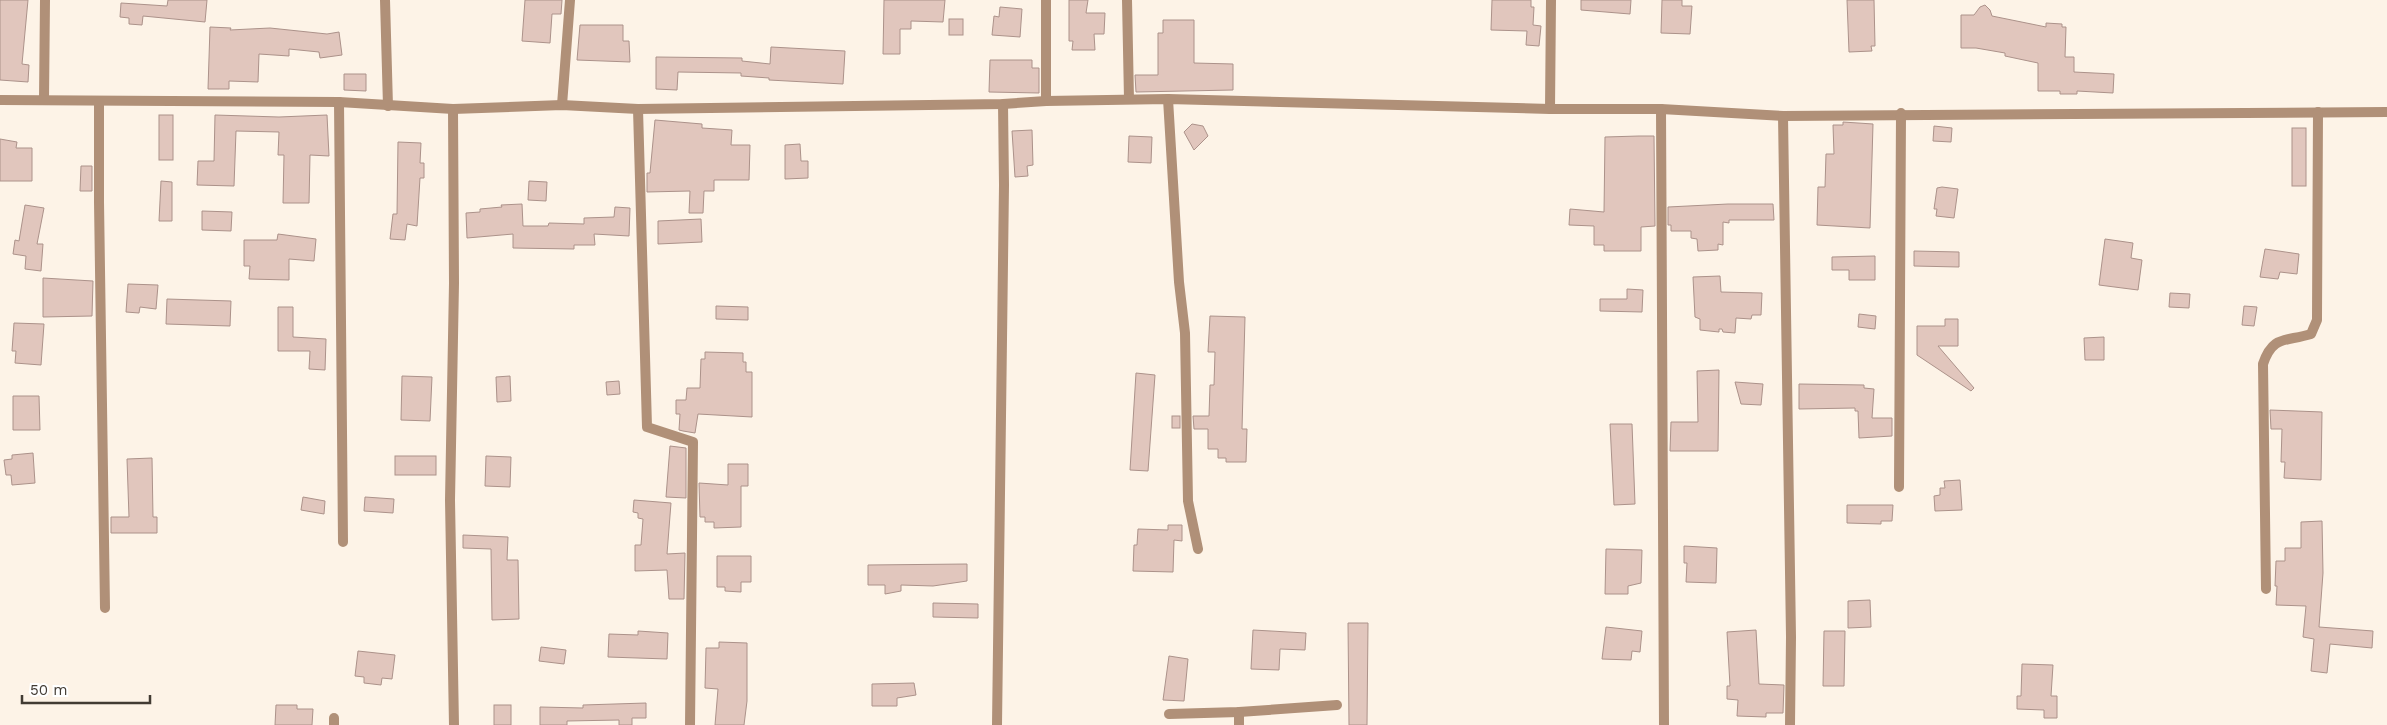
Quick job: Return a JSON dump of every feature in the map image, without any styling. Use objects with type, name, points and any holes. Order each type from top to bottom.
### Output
[{"type":"street","points":[[44,100],[45,0]]},
{"type":"street","points":[[385,0],[388,106]]},
{"type":"street","points":[[562,105],[570,0]]},
{"type":"street","points":[[1046,0],[1046,100]]},
{"type":"street","points":[[1127,0],[1129,99]]},
{"type":"street","points":[[1550,109],[1552,0]]},
{"type":"street","points":[[0,100],[339,102],[453,109],[562,105],[638,109],[1003,104],[1046,100],[1168,99],[1550,109],[1661,109],[1783,116],[2387,112]]},
{"type":"street","points":[[1168,99],[1178,282],[1185,343],[1188,501],[1198,549]]},
{"type":"street","points":[[100,102],[98,202],[105,608]]},
{"type":"street","points":[[339,102],[344,542]]},
{"type":"street","points":[[997,725],[1004,185],[1003,104]]},
{"type":"street","points":[[453,109],[454,283],[450,500],[454,725]]},
{"type":"street","points":[[638,109],[647,427],[693,442],[690,725]]},
{"type":"street","points":[[1661,109],[1664,725]]},
{"type":"street","points":[[2266,588],[2263,364],[2268,349],[2276,343],[2311,334],[2317,320],[2318,112]]},
{"type":"street","points":[[1899,487],[1901,114]]},
{"type":"street","points":[[1783,116],[1791,637],[1790,725]]},
{"type":"street","points":[[1169,714],[1239,712],[1337,705]]},
{"type":"street","points":[[1239,712],[1239,725]]},
{"type":"building","points":[[0,0],[28,0],[22,64],[29,65],[28,82],[0,80]]},
{"type":"building","points":[[168,0],[207,0],[205,22],[143,16],[142,25],[129,24],[129,18],[120,17],[121,3],[167,6]]},
{"type":"building","points":[[525,0],[562,0],[561,14],[552,14],[550,43],[522,41]]},
{"type":"building","points":[[884,0],[945,0],[943,22],[911,21],[911,29],[900,29],[900,54],[883,54]]},
{"type":"building","points":[[1069,0],[1088,0],[1086,13],[1105,13],[1104,34],[1094,34],[1095,50],[1072,50],[1073,41],[1069,41]]},
{"type":"building","points":[[1492,0],[1531,0],[1531,7],[1534,7],[1533,25],[1541,26],[1539,46],[1526,45],[1527,31],[1491,30]]},
{"type":"building","points":[[1581,0],[1631,0],[1630,14],[1581,10]]},
{"type":"building","points":[[1662,0],[1682,0],[1682,6],[1692,6],[1690,34],[1661,33]]},
{"type":"building","points":[[1847,0],[1874,0],[1875,46],[1871,46],[1872,51],[1849,52]]},
{"type":"building","points":[[1985,5],[1990,10],[1992,16],[2046,27],[2046,23],[2062,24],[2062,27],[2066,27],[2065,57],[2074,57],[2074,72],[2114,74],[2113,93],[2077,91],[2077,94],[2060,94],[2060,91],[2038,91],[2038,63],[2005,56],[2005,53],[1976,48],[1961,48],[1961,15],[1974,15],[1980,7]]},
{"type":"building","points":[[1000,7],[1022,9],[1020,37],[992,35],[994,16],[999,17]]},
{"type":"building","points":[[949,19],[963,19],[963,35],[949,35]]},
{"type":"building","points":[[1163,20],[1194,20],[1194,63],[1233,64],[1233,90],[1136,92],[1135,75],[1158,75],[1158,33],[1163,33]]},
{"type":"building","points":[[580,25],[623,25],[623,41],[629,41],[630,62],[577,60]]},
{"type":"building","points":[[210,27],[231,28],[230,30],[270,28],[327,34],[339,32],[342,55],[320,58],[319,52],[289,49],[289,56],[259,54],[258,82],[229,81],[229,89],[208,89]]},
{"type":"building","points":[[771,47],[845,51],[843,84],[769,80],[769,78],[741,76],[741,73],[678,72],[677,90],[656,89],[656,57],[742,58],[742,61],[770,64]]},
{"type":"building","points":[[990,60],[1032,60],[1032,68],[1039,68],[1039,93],[989,92]]},
{"type":"building","points":[[344,74],[366,74],[366,91],[344,90]]},
{"type":"building","points":[[159,115],[173,115],[173,160],[159,160]]},
{"type":"building","points":[[215,115],[279,117],[327,115],[329,156],[310,155],[309,203],[283,203],[284,155],[278,155],[279,132],[236,131],[234,186],[197,185],[198,161],[214,161]]},
{"type":"building","points":[[655,120],[702,124],[702,128],[732,130],[731,145],[750,145],[749,180],[714,180],[714,191],[704,191],[703,213],[689,213],[690,191],[647,192],[647,173],[650,173]]},
{"type":"building","points":[[1843,122],[1873,124],[1870,228],[1817,225],[1818,187],[1825,187],[1826,154],[1834,154],[1833,125],[1843,125]]},
{"type":"building","points":[[1192,124],[1203,126],[1208,136],[1194,150],[1184,132]]},
{"type":"building","points":[[1934,126],[1952,128],[1951,142],[1933,141]]},
{"type":"building","points":[[2292,128],[2306,128],[2306,186],[2292,186]]},
{"type":"building","points":[[1032,130],[1033,165],[1027,166],[1028,176],[1015,177],[1012,131]]},
{"type":"building","points":[[1129,136],[1152,137],[1151,163],[1128,162]]},
{"type":"building","points":[[1654,136],[1655,226],[1641,227],[1641,251],[1604,251],[1604,245],[1594,245],[1594,226],[1569,225],[1570,209],[1604,212],[1605,137]]},
{"type":"building","points":[[0,139],[17,142],[16,148],[32,148],[32,181],[0,181]]},
{"type":"building","points":[[398,142],[421,143],[420,163],[424,163],[424,178],[420,178],[417,226],[407,224],[405,240],[390,239],[393,214],[397,214]]},
{"type":"building","points":[[800,144],[801,161],[808,161],[808,178],[785,179],[785,145]]},
{"type":"building","points":[[81,166],[92,166],[92,191],[80,191]]},
{"type":"building","points":[[161,181],[172,182],[172,221],[159,221]]},
{"type":"building","points":[[529,181],[547,182],[546,201],[528,200]]},
{"type":"building","points":[[1937,188],[1958,189],[1954,218],[1936,216],[1937,209],[1934,209]]},
{"type":"building","points":[[522,204],[523,226],[548,226],[549,223],[584,224],[584,218],[614,217],[615,207],[630,208],[629,236],[594,234],[595,245],[574,245],[574,249],[513,248],[513,234],[467,238],[466,213],[480,212],[480,209],[502,207],[501,205]]},
{"type":"building","points":[[1773,204],[1774,220],[1729,220],[1729,223],[1723,222],[1723,245],[1718,244],[1718,250],[1698,251],[1697,239],[1691,238],[1691,231],[1671,231],[1671,225],[1668,225],[1668,207]]},
{"type":"building","points":[[25,205],[44,208],[37,244],[43,244],[41,271],[25,269],[26,256],[13,254],[15,240],[19,241]]},
{"type":"building","points":[[202,211],[232,212],[231,231],[202,230]]},
{"type":"building","points":[[701,219],[702,242],[658,244],[658,221]]},
{"type":"building","points":[[278,234],[316,239],[314,261],[289,259],[289,280],[249,279],[250,266],[244,266],[244,240],[277,240]]},
{"type":"building","points":[[2105,239],[2133,243],[2131,258],[2142,260],[2138,290],[2099,285]]},
{"type":"building","points":[[2265,249],[2299,254],[2297,274],[2280,272],[2278,279],[2260,277]]},
{"type":"building","points":[[1914,251],[1959,252],[1959,267],[1914,266]]},
{"type":"building","points":[[1875,256],[1875,280],[1849,280],[1849,270],[1832,270],[1832,257]]},
{"type":"building","points":[[1720,276],[1721,292],[1762,293],[1761,315],[1752,315],[1751,319],[1736,318],[1735,333],[1723,332],[1722,329],[1719,329],[1719,332],[1700,330],[1700,319],[1695,317],[1693,277]]},
{"type":"building","points":[[43,278],[93,281],[92,316],[43,317]]},
{"type":"building","points":[[128,284],[158,285],[156,309],[140,307],[139,313],[126,312]]},
{"type":"building","points":[[1627,289],[1643,290],[1642,312],[1600,311],[1600,299],[1627,299]]},
{"type":"building","points":[[2170,293],[2190,294],[2189,308],[2169,307]]},
{"type":"building","points":[[167,299],[231,301],[230,326],[166,324]]},
{"type":"building","points":[[716,306],[748,307],[748,320],[716,319]]},
{"type":"building","points":[[2244,306],[2257,307],[2254,326],[2242,325]]},
{"type":"building","points":[[278,307],[293,307],[293,337],[326,339],[325,370],[309,369],[310,351],[278,351]]},
{"type":"building","points":[[1859,314],[1876,316],[1875,329],[1858,327]]},
{"type":"building","points":[[1210,316],[1245,317],[1242,429],[1247,429],[1246,462],[1226,462],[1226,458],[1218,458],[1218,449],[1208,449],[1208,429],[1194,429],[1193,416],[1209,416],[1210,385],[1214,385],[1215,352],[1208,352]]},
{"type":"building","points":[[1945,319],[1958,319],[1958,346],[1938,346],[1974,388],[1971,391],[1917,355],[1917,326],[1945,326]]},
{"type":"building","points":[[14,323],[44,324],[41,365],[15,363],[16,351],[12,351]]},
{"type":"building","points":[[2104,337],[2104,360],[2085,360],[2084,338]]},
{"type":"building","points":[[705,352],[743,353],[743,362],[746,362],[746,372],[752,372],[752,417],[698,414],[695,433],[679,430],[680,414],[676,414],[676,400],[686,400],[687,388],[700,388],[701,359],[705,359]]},
{"type":"building","points":[[1719,370],[1718,451],[1670,451],[1671,422],[1698,422],[1697,371]]},
{"type":"building","points":[[1136,373],[1155,375],[1148,471],[1130,470]]},
{"type":"building","points":[[402,376],[432,377],[430,421],[401,420]]},
{"type":"building","points":[[510,376],[511,401],[497,402],[496,377]]},
{"type":"building","points":[[619,381],[620,394],[607,395],[606,382]]},
{"type":"building","points":[[1735,382],[1763,384],[1761,405],[1741,404]]},
{"type":"building","points":[[1799,384],[1864,385],[1864,388],[1874,389],[1872,418],[1892,418],[1892,436],[1859,438],[1858,411],[1855,411],[1855,408],[1799,409]]},
{"type":"building","points":[[13,396],[39,396],[40,430],[13,430]]},
{"type":"building","points":[[2270,410],[2322,412],[2321,480],[2284,478],[2285,462],[2281,462],[2282,429],[2271,429]]},
{"type":"building","points":[[1172,416],[1180,416],[1180,428],[1172,428]]},
{"type":"building","points":[[1610,424],[1632,424],[1635,504],[1614,505]]},
{"type":"building","points":[[670,446],[686,448],[686,498],[666,497]]},
{"type":"building","points":[[33,453],[35,483],[12,485],[11,475],[6,475],[4,460],[12,459],[12,455]]},
{"type":"building","points":[[395,456],[436,456],[436,475],[395,475]]},
{"type":"building","points":[[486,456],[511,457],[510,487],[485,486]]},
{"type":"building","points":[[152,458],[153,517],[157,517],[157,533],[111,533],[111,517],[129,517],[127,459]]},
{"type":"building","points":[[728,464],[748,464],[748,486],[741,486],[741,527],[714,528],[714,522],[705,522],[705,517],[700,517],[699,483],[728,485]]},
{"type":"building","points":[[1960,480],[1962,510],[1935,511],[1934,496],[1940,495],[1940,488],[1945,488],[1944,481]]},
{"type":"building","points":[[303,497],[325,501],[324,514],[301,510]]},
{"type":"building","points":[[365,497],[394,499],[393,513],[364,511]]},
{"type":"building","points":[[634,500],[671,503],[667,554],[685,553],[684,599],[669,599],[667,570],[635,571],[635,545],[641,545],[643,519],[638,518],[638,513],[633,512]]},
{"type":"building","points":[[1847,505],[1893,505],[1892,521],[1881,521],[1881,524],[1847,523]]},
{"type":"building","points":[[2322,521],[2323,573],[2319,627],[2373,631],[2372,648],[2330,644],[2327,673],[2311,671],[2314,639],[2303,637],[2306,606],[2276,605],[2277,586],[2275,586],[2276,561],[2285,561],[2285,548],[2301,548],[2301,522]]},
{"type":"building","points":[[1168,525],[1182,525],[1182,541],[1174,540],[1173,572],[1133,571],[1134,545],[1137,545],[1138,529],[1168,530]]},
{"type":"building","points":[[463,535],[508,537],[507,560],[518,560],[519,619],[492,620],[491,549],[463,548]]},
{"type":"building","points":[[1684,546],[1717,548],[1716,583],[1686,582],[1687,563],[1684,563]]},
{"type":"building","points":[[1606,549],[1642,550],[1641,583],[1628,586],[1628,594],[1605,594]]},
{"type":"building","points":[[717,556],[751,556],[751,582],[741,582],[741,592],[725,591],[725,587],[717,587]]},
{"type":"building","points":[[967,564],[967,581],[933,586],[901,585],[901,591],[885,594],[885,585],[868,585],[868,565]]},
{"type":"building","points":[[1870,600],[1871,627],[1848,628],[1848,601]]},
{"type":"building","points":[[933,603],[978,604],[978,618],[933,617]]},
{"type":"building","points":[[1348,623],[1368,623],[1367,725],[1349,725]]},
{"type":"building","points":[[1606,627],[1642,631],[1640,652],[1632,651],[1631,660],[1602,659]]},
{"type":"building","points":[[1253,630],[1306,633],[1305,650],[1280,649],[1279,670],[1251,669]]},
{"type":"building","points":[[1756,630],[1759,684],[1784,685],[1783,713],[1766,713],[1766,717],[1737,716],[1738,700],[1727,699],[1727,686],[1730,686],[1727,632]]},
{"type":"building","points":[[638,631],[668,633],[667,659],[608,657],[609,634],[638,635]]},
{"type":"building","points":[[1824,631],[1845,631],[1844,686],[1823,686]]},
{"type":"building","points":[[719,642],[747,643],[747,701],[744,725],[715,725],[718,689],[705,688],[706,648],[719,648]]},
{"type":"building","points":[[541,647],[566,650],[564,664],[539,661]]},
{"type":"building","points":[[358,651],[395,655],[392,679],[382,678],[381,685],[364,683],[364,677],[355,676]]},
{"type":"building","points":[[1169,656],[1188,659],[1184,701],[1163,700]]},
{"type":"building","points":[[2022,664],[2053,665],[2051,696],[2057,696],[2057,718],[2044,718],[2044,710],[2017,709],[2017,696],[2021,696]]},
{"type":"building","points":[[914,683],[916,695],[897,698],[897,706],[872,706],[872,684]]},
{"type":"building","points":[[646,703],[646,718],[632,718],[632,725],[619,725],[619,720],[567,721],[567,725],[540,725],[540,707],[583,708],[583,705]]},
{"type":"building","points":[[276,705],[297,705],[297,709],[313,709],[312,725],[275,725]]},
{"type":"building","points":[[494,705],[511,705],[511,725],[494,725]]}]
